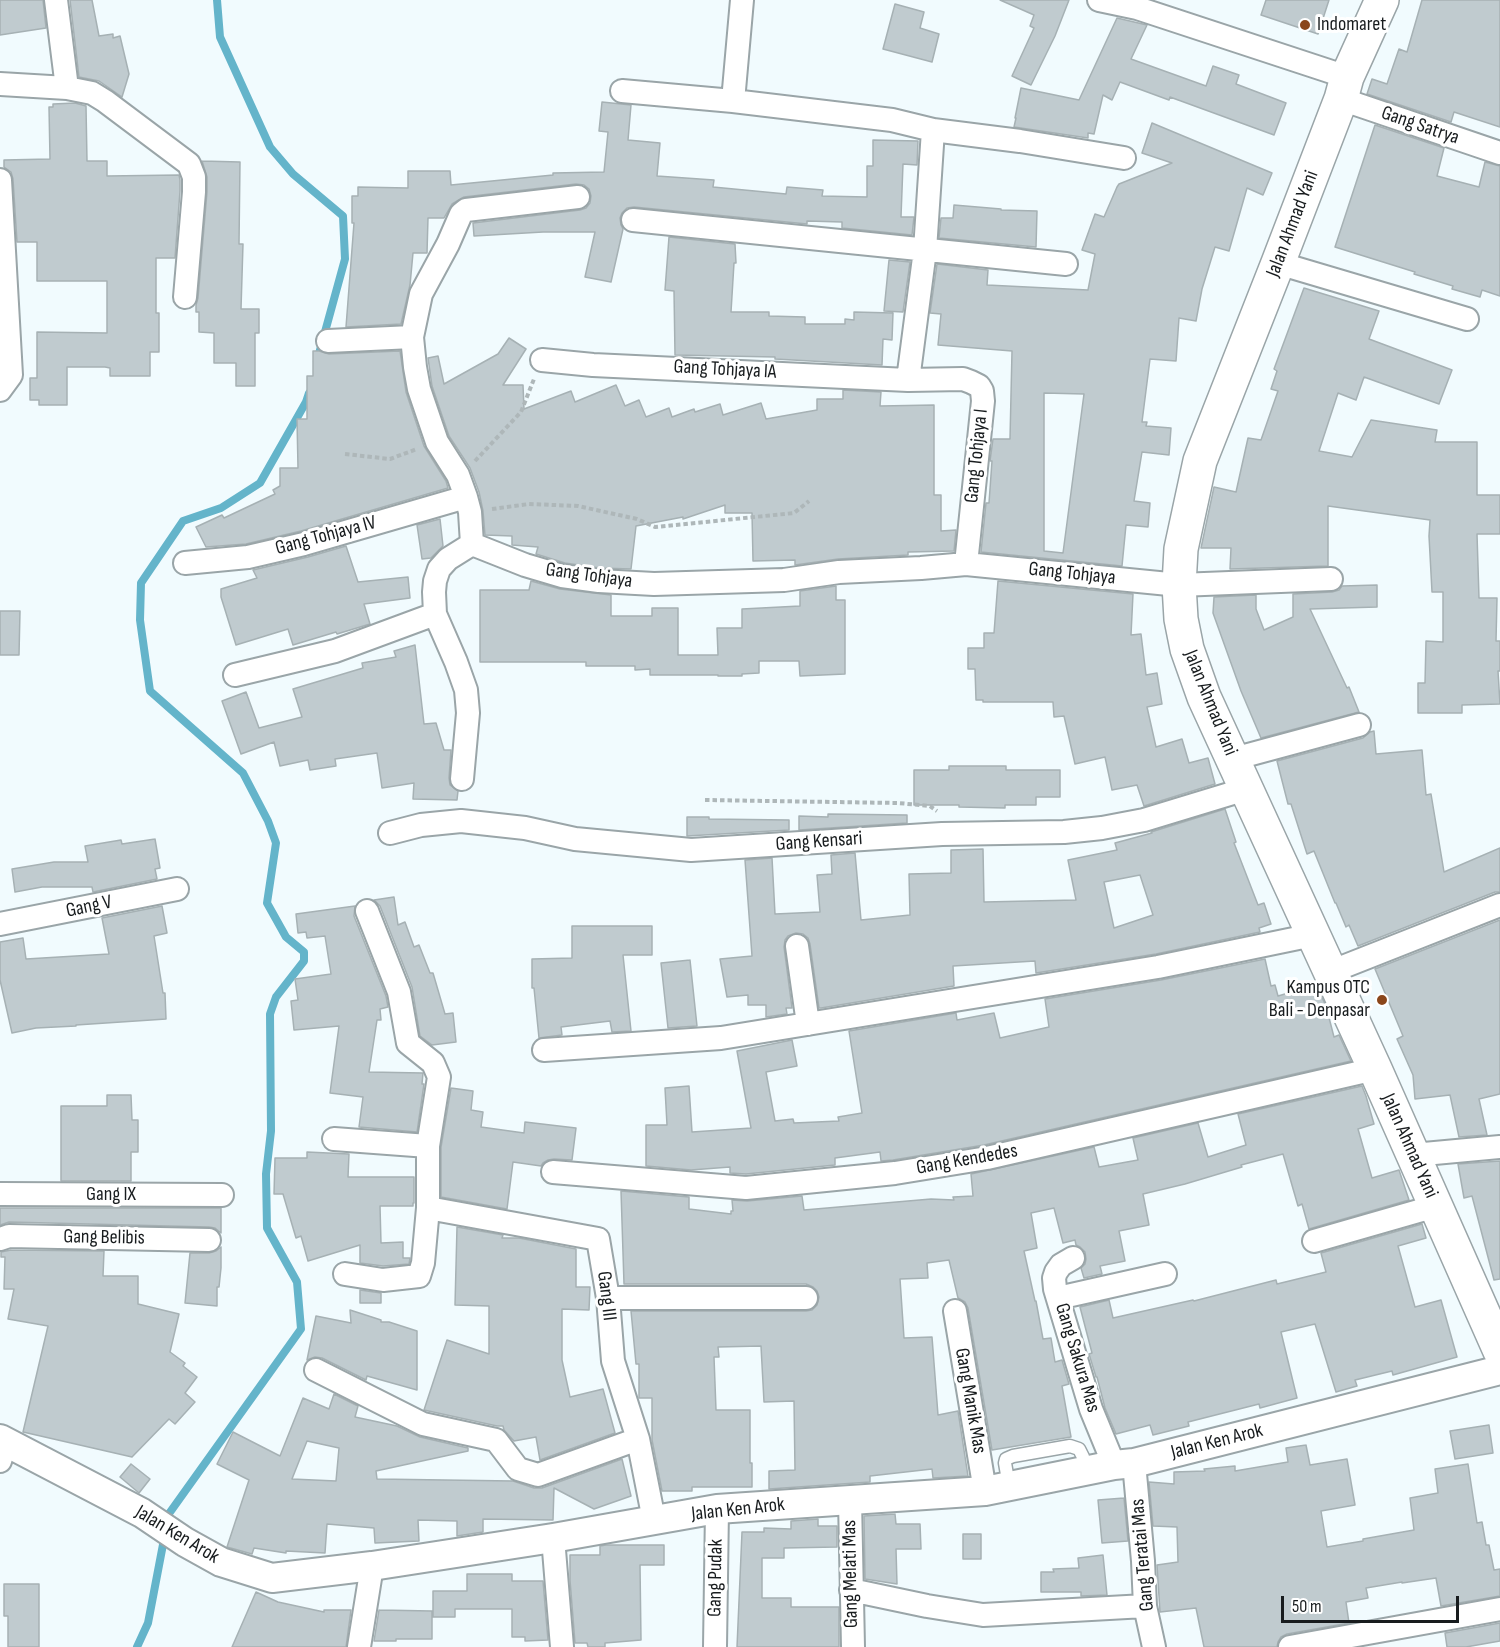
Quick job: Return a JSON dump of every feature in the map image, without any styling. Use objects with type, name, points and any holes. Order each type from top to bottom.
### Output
[{"type":"main road","name":"Jalan Ahmad Yani","points":[[1382,0],[1344,88],[1200,461],[1181,549],[1179,585],[1181,619],[1192,668],[1375,1069],[1500,1351]]},
{"type":"street","points":[[56,0],[67,88]]},
{"type":"street","points":[[733,102],[742,0]]},
{"type":"street","name":"Gang Satrya","points":[[1099,0],[1137,8],[1344,88],[1500,153]]},
{"type":"street","points":[[0,84],[67,88],[92,93],[189,164],[194,177],[194,192],[185,297]]},
{"type":"street","points":[[622,91],[892,120],[933,130],[1124,158]]},
{"type":"street","points":[[908,380],[925,250],[933,130]]},
{"type":"street","points":[[0,180],[11,375],[0,390]]},
{"type":"street","points":[[462,779],[468,713],[466,690],[435,614],[434,592],[439,569],[448,559],[472,544],[468,504],[458,475],[437,442],[419,389],[414,367],[412,337],[421,294],[461,214],[470,208],[578,197]]},
{"type":"street","points":[[633,220],[1066,264]]},
{"type":"street","points":[[1278,263],[1467,319]]},
{"type":"street","points":[[328,341],[412,337]]},
{"type":"street","name":"Gang Tohjaya IA","points":[[542,360],[593,365],[908,380]]},
{"type":"street","name":"Gang Tohjaya I","points":[[908,380],[963,379],[979,386],[982,392],[966,564]]},
{"type":"street","name":"Gang Tohjaya IV","points":[[184,563],[248,557],[468,504]]},
{"type":"street","name":"Gang Tohjaya","points":[[472,544],[525,565],[562,576],[654,584],[784,580],[839,572],[966,564],[1179,585],[1331,579]]},
{"type":"street","points":[[235,675],[335,651],[435,614]]},
{"type":"street","points":[[1233,759],[1359,725]]},
{"type":"street","name":"Gang Kensari","points":[[390,833],[421,825],[461,821],[525,828],[575,839],[691,850],[942,834],[1064,832],[1144,820],[1246,789]]},
{"type":"street","name":"Gang V","points":[[0,924],[177,889]]},
{"type":"street","points":[[1330,972],[1500,905]]},
{"type":"street","points":[[345,1274],[383,1280],[419,1276],[423,1263],[428,1208],[428,1146],[439,1077],[433,1063],[408,1043],[399,992],[367,911]]},
{"type":"street","points":[[544,1050],[721,1038],[1158,967],[1313,935]]},
{"type":"street","points":[[797,946],[808,1024]]},
{"type":"street","name":"Gang Kendedes","points":[[552,1172],[746,1188],[895,1173],[987,1158],[1375,1069]]},
{"type":"street","points":[[334,1139],[428,1146]]},
{"type":"street","points":[[1413,1155],[1500,1147]]},
{"type":"street","name":"Gang IX","points":[[0,1194],[222,1195]]},
{"type":"street","points":[[1314,1241],[1436,1206]]},
{"type":"street","name":"Gang III","points":[[428,1208],[598,1239],[608,1299],[613,1361],[638,1439],[654,1521]]},
{"type":"street","name":"Gang Belibis","points":[[0,1239],[9,1236],[208,1240]]},
{"type":"street","name":"Gang Sakura Mas","points":[[1073,1258],[1061,1264],[1056,1272],[1055,1289],[1091,1410],[1124,1464]]},
{"type":"street","points":[[1059,1298],[1165,1274]]},
{"type":"street","points":[[608,1299],[807,1298]]},
{"type":"street","name":"Gang Manik Mas","points":[[955,1311],[997,1489]]},
{"type":"street","points":[[316,1370],[423,1425],[496,1440],[518,1469],[538,1475],[638,1439]]},
{"type":"street","name":"Jalan Ken Arok","points":[[2,1447],[142,1513],[185,1542],[221,1562],[272,1578],[372,1566],[717,1509],[997,1489],[1124,1464],[1500,1370]]},
{"type":"street","name":"Gang Teratai Mas","points":[[1124,1464],[1143,1561],[1145,1606],[1154,1647]]},
{"type":"street","name":"Gang Melati Mas","points":[[850,1500],[853,1647]]},
{"type":"street","name":"Gang Pudak","points":[[715,1647],[717,1509]]},
{"type":"street","points":[[552,1538],[562,1647]]},
{"type":"street","points":[[359,1647],[372,1566]]},
{"type":"street","points":[[851,1590],[983,1615],[1145,1606]]},
{"type":"street","points":[[1290,1647],[1500,1609]]},
{"type":"path","points":[[458,475],[477,460],[521,412],[542,360]]},
{"type":"path","points":[[345,454],[390,459],[437,442]]},
{"type":"path","points":[[468,504],[578,506],[638,519],[655,526],[794,513],[809,501]]},
{"type":"path","points":[[705,800],[898,803],[930,806],[937,810],[941,819],[942,834]]},
{"type":"building","points":[[0,0],[43,0],[46,28],[0,35]]},
{"type":"building","points":[[70,0],[92,0],[99,36],[113,34],[113,38],[120,36],[129,74],[122,97],[99,81],[79,77]]},
{"type":"building","points":[[1000,0],[1069,0],[1055,36],[1031,85],[1012,76],[1034,28],[1030,26],[1034,15]]},
{"type":"building","name":"Indomaret","points":[[1266,0],[1329,0],[1318,34],[1261,15]]},
{"type":"building","points":[[1422,0],[1500,0],[1500,127],[1454,112],[1451,122],[1367,94],[1372,79],[1387,84],[1399,49],[1407,52]]},
{"type":"building","points":[[895,4],[924,12],[920,28],[939,34],[932,62],[883,49]]},
{"type":"building","points":[[1117,18],[1147,25],[1131,59],[1206,86],[1213,66],[1239,75],[1236,84],[1286,103],[1274,135],[1170,97],[1169,100],[1120,82],[1112,100],[1103,95],[1094,134],[1088,133],[1088,138],[1014,127],[1021,88],[1079,100]]},
{"type":"building","points":[[602,102],[631,105],[628,140],[660,143],[657,176],[714,180],[713,187],[786,194],[787,187],[823,190],[822,196],[867,197],[867,166],[873,166],[873,140],[918,141],[917,165],[903,164],[901,217],[914,217],[912,235],[842,228],[842,222],[807,221],[807,224],[627,208],[620,218],[623,229],[611,282],[585,277],[595,232],[474,236],[473,223],[586,208],[591,196],[589,189],[584,185],[464,197],[452,204],[444,218],[428,218],[427,253],[413,253],[410,285],[401,324],[346,327],[354,223],[352,223],[352,196],[358,196],[358,187],[408,188],[408,171],[450,171],[451,185],[553,175],[553,173],[604,172],[608,132],[599,131]]},
{"type":"building","points":[[75,103],[86,106],[87,161],[107,161],[107,176],[179,175],[175,258],[156,258],[159,352],[150,352],[150,376],[110,376],[110,368],[67,367],[67,405],[39,405],[39,400],[30,400],[30,378],[37,378],[37,332],[107,333],[107,281],[37,281],[37,242],[17,242],[13,179],[11,172],[4,167],[4,160],[50,159],[49,107],[53,107],[53,104]]},
{"type":"building","points":[[1152,123],[1272,173],[1263,195],[1247,188],[1229,251],[1215,247],[1202,289],[1196,321],[1179,318],[1176,361],[1150,359],[1142,422],[1147,422],[1146,426],[1171,428],[1169,455],[1142,452],[1134,501],[1150,503],[1148,527],[1126,525],[1122,566],[981,552],[986,503],[989,503],[993,439],[1010,439],[1012,351],[938,345],[941,314],[930,313],[937,264],[988,270],[987,285],[1088,290],[1095,254],[1082,250],[1095,214],[1104,217],[1119,184],[1172,163],[1142,153]],"holes":[[[1044,393],[1084,394],[1063,553],[1044,551]]]},
{"type":"building","points":[[1375,125],[1444,148],[1437,176],[1479,187],[1485,162],[1500,166],[1500,296],[1482,290],[1480,297],[1452,289],[1453,286],[1414,274],[1415,272],[1335,247]]},
{"type":"building","points":[[202,161],[240,162],[239,244],[243,244],[241,309],[259,309],[259,333],[255,333],[255,386],[236,386],[236,363],[214,363],[214,333],[199,332],[199,312],[196,312],[196,305],[207,192],[207,177]]},
{"type":"building","points":[[954,205],[1037,211],[1036,247],[939,238],[941,218],[953,218]]},
{"type":"building","points":[[669,237],[735,244],[736,263],[734,263],[731,312],[769,312],[769,316],[805,317],[805,324],[845,324],[845,319],[854,320],[854,312],[893,313],[892,340],[883,339],[882,365],[775,359],[775,357],[675,355],[674,291],[665,290]]},
{"type":"building","points":[[889,260],[910,262],[903,312],[884,311]]},
{"type":"building","points":[[1304,288],[1379,311],[1369,339],[1452,370],[1439,404],[1364,377],[1356,400],[1338,393],[1319,451],[1352,457],[1371,420],[1437,430],[1435,442],[1477,442],[1477,495],[1500,495],[1500,534],[1477,534],[1479,598],[1497,598],[1496,641],[1500,641],[1500,671],[1498,671],[1500,704],[1462,705],[1462,713],[1418,713],[1418,683],[1425,683],[1426,641],[1443,642],[1443,592],[1432,592],[1430,520],[1328,506],[1328,566],[1230,569],[1231,548],[1201,548],[1214,487],[1236,492],[1248,438],[1261,440],[1278,391],[1271,389],[1277,371],[1274,369]]},
{"type":"building","points":[[509,338],[526,349],[503,385],[523,385],[524,409],[571,391],[575,402],[616,385],[625,406],[639,400],[646,417],[669,408],[672,417],[694,409],[695,412],[720,404],[723,415],[761,403],[766,419],[817,410],[817,399],[843,399],[843,390],[881,392],[880,406],[934,405],[934,495],[941,495],[941,531],[956,530],[954,551],[908,552],[908,555],[838,559],[795,565],[795,560],[753,561],[752,513],[725,513],[725,505],[683,519],[683,517],[636,526],[631,569],[600,568],[565,563],[536,554],[538,547],[512,545],[512,536],[485,535],[479,492],[470,468],[449,436],[432,386],[428,358],[438,356],[444,384],[498,354]]},
{"type":"building","points":[[313,351],[329,354],[400,351],[406,392],[424,446],[448,488],[301,531],[246,544],[206,547],[196,527],[222,515],[224,518],[275,494],[273,490],[280,486],[280,468],[298,468],[297,419],[307,419],[307,376],[313,376]]},
{"type":"building","points":[[440,519],[443,546],[431,558],[422,559],[417,525]]},
{"type":"building","points":[[346,546],[358,582],[408,577],[410,598],[364,604],[370,624],[337,634],[336,632],[293,645],[288,629],[236,645],[221,597],[221,589],[257,578],[253,570]]},
{"type":"building","points":[[531,581],[560,589],[611,595],[611,616],[652,616],[652,608],[678,608],[678,655],[718,655],[717,628],[742,628],[742,609],[800,606],[800,591],[836,586],[836,600],[845,600],[845,674],[800,676],[799,661],[759,661],[759,673],[742,674],[742,676],[650,675],[650,669],[635,670],[635,666],[586,666],[586,662],[480,662],[480,590],[529,590]]},
{"type":"building","points":[[998,581],[1133,594],[1131,635],[1141,634],[1146,675],[1157,673],[1162,704],[1147,707],[1156,747],[1182,739],[1189,763],[1208,758],[1215,784],[1144,806],[1137,785],[1112,790],[1105,757],[1075,764],[1064,716],[1054,717],[1053,702],[983,702],[983,700],[976,700],[975,669],[968,669],[968,648],[984,648],[984,633],[994,633]]},
{"type":"building","points":[[1377,585],[1377,607],[1310,609],[1359,712],[1261,738],[1241,691],[1213,613],[1214,597],[1256,595],[1256,609],[1264,630],[1293,617],[1293,594],[1332,592],[1339,590],[1342,586]]},
{"type":"building","points":[[0,611],[20,611],[19,655],[0,655]]},
{"type":"building","points":[[415,645],[424,724],[436,723],[444,750],[451,750],[449,778],[450,785],[458,791],[457,800],[413,799],[414,783],[382,788],[377,753],[335,759],[336,766],[310,770],[308,760],[280,766],[274,742],[241,754],[222,701],[246,692],[259,728],[302,717],[293,689],[363,668],[362,663],[396,657],[394,651]]},
{"type":"building","points":[[1374,731],[1376,754],[1422,750],[1426,795],[1431,794],[1444,872],[1500,848],[1500,892],[1358,946],[1349,925],[1346,927],[1314,851],[1307,854],[1291,804],[1288,804],[1277,761],[1363,738]]},
{"type":"building","points":[[949,766],[1006,766],[1006,770],[1060,770],[1060,797],[1036,797],[1036,805],[1005,805],[1005,808],[914,805],[914,770],[949,770]]},
{"type":"building","points":[[1225,809],[1236,842],[1234,843],[1258,905],[1264,903],[1271,924],[1259,928],[1260,932],[1156,954],[1036,973],[1035,961],[953,966],[954,986],[821,1008],[819,1008],[808,938],[796,933],[788,936],[784,947],[792,1008],[786,1008],[787,1014],[766,1017],[766,1005],[748,1005],[748,995],[727,997],[720,959],[752,956],[745,860],[772,858],[775,914],[820,912],[817,875],[832,874],[831,855],[855,853],[861,920],[910,915],[909,874],[951,873],[951,850],[983,849],[984,902],[1076,900],[1068,860],[1117,850],[1115,843]],"holes":[[[1140,875],[1153,915],[1114,928],[1104,882]]]},
{"type":"building","points":[[828,814],[907,815],[907,823],[799,830],[799,816],[828,817]]},
{"type":"building","points":[[687,817],[789,820],[789,830],[687,836]]},
{"type":"building","points":[[155,839],[160,868],[155,869],[157,879],[93,892],[92,887],[42,887],[15,892],[12,869],[54,862],[88,862],[85,846],[121,840],[122,844]]},
{"type":"building","points":[[394,897],[398,925],[405,922],[414,947],[419,945],[430,973],[433,973],[445,1014],[453,1013],[456,1042],[432,1045],[420,1036],[412,987],[380,906],[374,900]]},
{"type":"building","points":[[162,906],[167,933],[154,936],[163,993],[165,993],[166,1019],[36,1028],[12,1033],[0,980],[0,942],[23,938],[26,959],[109,954],[102,918]]},
{"type":"building","points":[[355,906],[354,916],[386,996],[388,1007],[380,1009],[381,1020],[377,1020],[369,1072],[423,1073],[422,1084],[424,1084],[417,1132],[359,1127],[363,1097],[330,1093],[339,1026],[294,1030],[291,1001],[298,1000],[295,979],[331,974],[325,936],[307,938],[306,932],[298,933],[296,914]]},
{"type":"building","points":[[1500,920],[1500,1094],[1479,1099],[1487,1135],[1459,1137],[1450,1095],[1415,1099],[1413,1075],[1397,1039],[1403,1036],[1375,969]]},
{"type":"building","points":[[572,926],[652,926],[652,955],[623,955],[631,1031],[612,1032],[610,1021],[561,1027],[562,1035],[539,1038],[534,988],[532,988],[532,959],[572,958]]},
{"type":"building","points":[[1265,959],[1271,986],[1275,985],[1278,996],[1316,985],[1326,1006],[1334,1037],[1339,1035],[1351,1061],[984,1145],[893,1160],[881,1161],[880,1152],[835,1158],[835,1165],[746,1174],[730,1173],[730,1167],[691,1170],[646,1166],[646,1125],[667,1125],[665,1088],[689,1086],[692,1132],[751,1128],[737,1051],[792,1040],[797,1066],[766,1072],[775,1121],[793,1119],[794,1123],[839,1121],[838,1117],[862,1113],[849,1031],[956,1013],[957,1020],[994,1013],[1000,1038],[1049,1027],[1045,999],[1161,980]]},
{"type":"building","points":[[690,960],[697,1026],[668,1028],[661,963]]},
{"type":"building","points":[[1362,1086],[1374,1124],[1358,1129],[1372,1178],[1399,1170],[1409,1200],[1309,1229],[1302,1204],[1298,1206],[1283,1154],[1185,1184],[1143,1194],[1149,1225],[1119,1231],[1125,1261],[1100,1266],[1102,1274],[1084,1278],[1081,1268],[1085,1264],[1085,1252],[1076,1245],[1075,1240],[1063,1243],[1054,1208],[1031,1213],[1037,1248],[1024,1251],[1043,1339],[1051,1338],[1055,1362],[1062,1360],[1069,1384],[1062,1386],[1071,1437],[992,1450],[968,1308],[965,1302],[958,1298],[949,1260],[927,1263],[928,1278],[900,1279],[904,1338],[932,1337],[938,1415],[958,1411],[968,1476],[933,1478],[932,1469],[870,1476],[870,1482],[769,1489],[769,1471],[795,1470],[794,1401],[764,1402],[761,1346],[718,1347],[719,1357],[714,1357],[716,1410],[750,1410],[752,1487],[692,1487],[692,1491],[662,1491],[652,1440],[652,1398],[639,1398],[639,1364],[636,1364],[631,1311],[806,1311],[812,1310],[817,1305],[819,1297],[813,1287],[806,1284],[624,1284],[621,1191],[689,1197],[689,1209],[731,1214],[732,1200],[747,1201],[802,1196],[804,1210],[931,1199],[954,1200],[953,1197],[973,1196],[971,1174],[1094,1147],[1099,1167],[1138,1160],[1133,1138],[1198,1123],[1208,1157],[1246,1145],[1238,1114]]},
{"type":"building","points":[[451,1088],[473,1091],[471,1110],[483,1112],[481,1127],[524,1133],[525,1122],[576,1128],[572,1160],[548,1160],[541,1166],[513,1162],[507,1209],[441,1197],[441,1147]]},
{"type":"building","points":[[107,1095],[131,1095],[132,1120],[138,1120],[138,1152],[131,1152],[131,1181],[61,1181],[61,1106],[107,1106]]},
{"type":"building","points":[[307,1152],[349,1154],[348,1177],[414,1177],[413,1206],[380,1206],[381,1243],[403,1242],[403,1258],[410,1258],[409,1264],[383,1266],[360,1263],[360,1245],[308,1261],[301,1236],[296,1238],[283,1194],[274,1194],[275,1158],[307,1158]]},
{"type":"building","points":[[1500,1161],[1500,1279],[1494,1280],[1472,1196],[1464,1198],[1458,1164]]},
{"type":"building","points":[[0,1208],[221,1208],[221,1233],[209,1227],[9,1222],[0,1225]]},
{"type":"building","points":[[1422,1224],[1426,1238],[1398,1246],[1415,1307],[1441,1300],[1457,1357],[1393,1375],[1392,1371],[1355,1380],[1357,1386],[1336,1392],[1315,1324],[1281,1332],[1297,1398],[1260,1408],[1259,1404],[1188,1422],[1189,1426],[1153,1435],[1150,1425],[1116,1434],[1105,1408],[1089,1354],[1092,1353],[1080,1307],[1109,1300],[1113,1318],[1194,1301],[1276,1280],[1277,1284],[1326,1272],[1321,1253]]},
{"type":"building","points":[[457,1227],[503,1235],[502,1238],[519,1238],[576,1249],[576,1287],[590,1287],[589,1310],[562,1309],[562,1360],[570,1397],[603,1389],[615,1433],[540,1460],[536,1437],[514,1441],[503,1426],[424,1410],[447,1340],[489,1354],[489,1306],[455,1305]]},
{"type":"building","points":[[221,1247],[217,1306],[185,1303],[190,1253],[209,1253]]},
{"type":"building","points":[[11,1250],[104,1251],[103,1276],[138,1276],[138,1304],[179,1314],[170,1352],[185,1363],[183,1366],[197,1377],[185,1393],[195,1402],[175,1424],[169,1419],[132,1457],[23,1432],[48,1326],[8,1319],[14,1289],[4,1289],[5,1257],[1,1257],[1,1252]]},
{"type":"building","points":[[360,1290],[381,1293],[381,1303],[360,1303]]},
{"type":"building","points":[[350,1310],[381,1320],[381,1322],[389,1322],[417,1331],[417,1390],[367,1376],[366,1380],[322,1358],[315,1357],[307,1360],[316,1316],[351,1323]]},
{"type":"building","points":[[334,1394],[358,1406],[355,1417],[397,1426],[420,1437],[468,1448],[468,1451],[376,1471],[377,1479],[513,1481],[534,1488],[542,1488],[622,1459],[631,1496],[594,1509],[554,1488],[553,1520],[483,1519],[483,1532],[457,1536],[457,1521],[418,1520],[419,1541],[375,1543],[374,1528],[327,1524],[325,1553],[286,1551],[286,1553],[254,1548],[252,1554],[227,1547],[249,1480],[217,1464],[233,1432],[280,1456],[303,1398],[329,1409]],"holes":[[[307,1441],[339,1448],[336,1481],[292,1479]]]},
{"type":"building","points":[[1489,1425],[1493,1453],[1455,1459],[1450,1431]]},
{"type":"building","points":[[1306,1445],[1310,1465],[1347,1459],[1355,1505],[1321,1511],[1327,1547],[1414,1530],[1410,1498],[1438,1493],[1435,1469],[1468,1464],[1477,1523],[1482,1522],[1494,1570],[1500,1569],[1500,1596],[1441,1606],[1436,1578],[1366,1588],[1368,1598],[1346,1602],[1349,1623],[1287,1634],[1281,1637],[1277,1647],[1204,1647],[1196,1608],[1160,1612],[1157,1565],[1178,1562],[1177,1527],[1153,1526],[1149,1482],[1174,1484],[1174,1472],[1205,1471],[1204,1469],[1235,1466],[1235,1471],[1288,1462],[1286,1448]]},
{"type":"building","points":[[131,1464],[150,1479],[139,1493],[120,1477]]},
{"type":"building","points":[[1124,1498],[1128,1541],[1102,1543],[1098,1500]]},
{"type":"building","points":[[895,1514],[896,1524],[920,1524],[921,1549],[896,1549],[897,1584],[865,1579],[864,1516]]},
{"type":"building","points":[[818,1519],[818,1526],[837,1526],[837,1547],[784,1548],[784,1558],[762,1558],[762,1598],[791,1598],[791,1607],[839,1607],[839,1647],[737,1647],[742,1532],[764,1532],[764,1528],[791,1529],[791,1521]]},
{"type":"building","points":[[963,1534],[981,1534],[981,1559],[963,1559]]},
{"type":"building","points":[[664,1545],[664,1565],[640,1565],[641,1640],[605,1643],[605,1647],[588,1647],[587,1643],[575,1643],[570,1555],[600,1555],[600,1546]]},
{"type":"building","points":[[1103,1555],[1107,1595],[1081,1596],[1081,1592],[1041,1592],[1041,1572],[1079,1568],[1078,1558]]},
{"type":"building","points":[[467,1574],[512,1574],[512,1581],[543,1581],[548,1640],[525,1641],[525,1637],[512,1637],[512,1609],[455,1609],[455,1617],[433,1617],[433,1591],[467,1591]]},
{"type":"building","points":[[4,1584],[39,1584],[39,1647],[8,1647],[8,1616],[4,1616]]},
{"type":"building","points":[[256,1592],[278,1602],[324,1612],[324,1610],[351,1610],[346,1647],[232,1647]]},
{"type":"building","points":[[379,1610],[432,1611],[432,1639],[374,1641]]},
{"type":"building","points":[[1500,1623],[1500,1641],[1466,1647],[1447,1647],[1445,1633]]},
{"type":"waterway","points":[[217,0],[220,37],[270,147],[293,174],[343,216],[345,259],[317,361]]},
{"type":"waterway","points":[[167,1522],[168,1515],[301,1329],[297,1282],[267,1228],[266,1174],[271,1131],[270,1014],[276,997],[304,961],[304,952],[286,937],[267,903],[276,843],[268,821],[243,773],[150,691],[140,620],[141,583],[183,521],[221,508],[260,483],[309,393]]},
{"type":"waterway","points":[[137,1647],[148,1623],[165,1534]]},
{"type":"place","name":"Indomaret","points":[[1305,25]]},
{"type":"place","name":"Kampus OTC Bali - Denpasar","points":[[1382,1000]]}]
